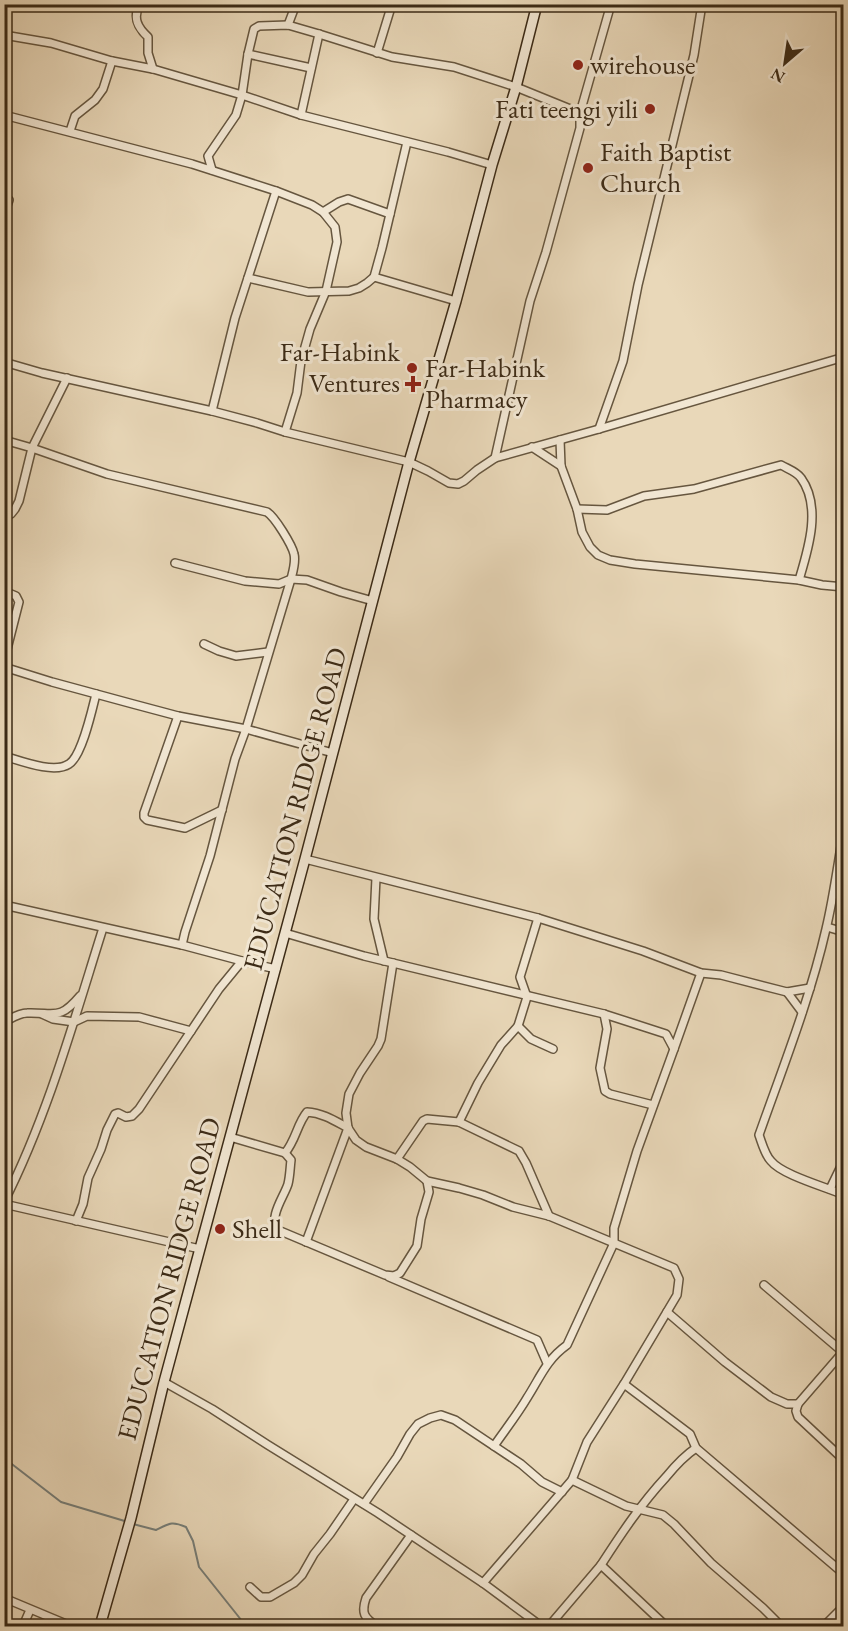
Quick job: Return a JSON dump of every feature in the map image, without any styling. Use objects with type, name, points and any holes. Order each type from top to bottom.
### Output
[{"type":"main road","name":"EDUCATION RIDGE ROAD","points":[[100,1626],[131,1518],[164,1382],[276,969],[409,462],[516,87],[537,4]]},
{"type":"street","points":[[140,4],[135,18],[140,30],[148,37],[148,53],[153,69]]},
{"type":"street","points":[[288,26],[296,4]]},
{"type":"street","points":[[377,53],[392,4]]},
{"type":"street","points":[[495,458],[530,301],[580,128],[580,113],[611,4]]},
{"type":"street","points":[[599,429],[623,361],[638,285],[694,55],[702,4]]},
{"type":"street","points":[[192,164],[208,156],[236,116],[254,29],[259,26],[288,26],[377,53],[454,68],[516,87],[580,113]]},
{"type":"street","points":[[301,115],[320,34]]},
{"type":"street","points":[[4,35],[51,43],[112,61],[153,69],[301,115],[492,165]]},
{"type":"street","points":[[248,54],[311,68]]},
{"type":"street","points":[[70,131],[75,116],[95,100],[103,89],[112,61]]},
{"type":"street","points":[[4,115],[212,170],[276,191],[312,205],[323,212],[335,227],[337,242],[326,291],[310,329],[301,361],[297,393],[285,432]]},
{"type":"street","points":[[248,278],[308,292],[349,291],[359,288],[374,277],[407,142]]},
{"type":"street","points":[[208,156],[212,170]]},
{"type":"street","points":[[212,411],[235,318],[276,191]]},
{"type":"street","points":[[323,212],[348,199],[390,214]]},
{"type":"street","points":[[4,214],[9,200]]},
{"type":"street","points":[[374,277],[456,301]]},
{"type":"street","points":[[4,362],[212,411],[285,432],[409,462],[449,483],[458,484],[495,458],[843,357]]},
{"type":"street","points":[[4,516],[11,514],[19,501],[32,448],[67,378]]},
{"type":"street","points":[[4,440],[107,474],[267,512],[274,517],[294,552],[294,570],[235,759],[210,856],[185,932],[183,945]]},
{"type":"street","points":[[560,440],[561,466],[577,509],[582,532],[590,547],[598,555],[610,560],[799,580],[843,587]]},
{"type":"street","points":[[532,447],[561,466]]},
{"type":"street","points":[[577,509],[607,510],[644,496],[694,489],[781,465],[800,476],[807,488],[812,508],[809,541],[799,580]]},
{"type":"street","points":[[175,563],[245,581],[279,584],[291,579],[307,580],[340,592],[373,600]]},
{"type":"street","points":[[4,591],[16,596],[19,602],[4,661]]},
{"type":"street","points":[[204,644],[236,656],[268,652]]},
{"type":"street","points":[[4,667],[178,716],[246,729],[333,753]]},
{"type":"street","points":[[4,756],[45,767],[58,768],[68,765],[75,759],[83,741],[96,694]]},
{"type":"street","points":[[178,716],[144,817],[147,820],[185,828],[222,810]]},
{"type":"street","points":[[843,829],[827,927],[810,988],[759,1135],[771,1162],[790,1174],[843,1195]]},
{"type":"street","points":[[305,858],[538,918],[643,951],[701,973],[721,975],[787,992],[810,988]]},
{"type":"street","points":[[376,878],[374,919],[384,961]]},
{"type":"street","points":[[4,905],[183,945],[276,969]]},
{"type":"street","points":[[459,1122],[478,1083],[501,1045],[518,1026],[527,997],[520,977],[538,918]]},
{"type":"street","points":[[827,927],[843,932]]},
{"type":"street","points":[[103,928],[44,1110],[4,1203],[200,1249]]},
{"type":"street","points":[[285,933],[384,961],[604,1014],[666,1034],[674,1049]]},
{"type":"street","points":[[76,1221],[83,1204],[88,1178],[115,1114],[132,1116],[139,1109],[219,989],[242,962]]},
{"type":"street","points":[[393,963],[381,1039],[349,1094],[346,1113],[348,1128],[356,1140],[397,1159],[427,1180],[549,1216],[674,1268],[680,1279],[677,1295],[587,1442],[572,1480],[483,1583]]},
{"type":"street","points":[[494,1446],[528,1398],[555,1353],[567,1345],[614,1243],[614,1228],[637,1151],[701,973]]},
{"type":"street","points":[[787,992],[802,1012]]},
{"type":"street","points":[[4,1022],[18,1014],[51,1014],[66,1011],[82,993]]},
{"type":"street","points":[[42,1014],[53,1020],[74,1022],[87,1016],[139,1017],[191,1031]]},
{"type":"street","points":[[604,1014],[607,1029],[600,1068],[606,1091],[653,1105]]},
{"type":"street","points":[[518,1026],[531,1039],[553,1049]]},
{"type":"street","points":[[285,1153],[292,1145],[301,1119],[308,1112],[327,1117],[348,1128]]},
{"type":"street","points":[[397,1159],[423,1121],[427,1119],[459,1122],[519,1151],[549,1216]]},
{"type":"street","points":[[306,1242],[348,1128]]},
{"type":"street","points":[[230,1137],[285,1153],[291,1160],[288,1184],[277,1210],[275,1226],[287,1234],[537,1340],[548,1363]]},
{"type":"street","points":[[830,1189],[843,1160]]},
{"type":"street","points":[[385,1275],[394,1276],[400,1273],[417,1246],[421,1219],[429,1192],[427,1180]]},
{"type":"street","points":[[764,1285],[843,1353],[798,1404],[796,1411],[798,1417],[843,1460]]},
{"type":"street","points":[[667,1312],[725,1362],[771,1397],[787,1404],[798,1404]]},
{"type":"street","points":[[164,1382],[212,1409],[364,1504],[483,1583],[542,1626]]},
{"type":"street","points":[[624,1384],[690,1434],[696,1448],[843,1574]]},
{"type":"street","points":[[364,1504],[418,1424],[441,1415],[455,1420],[521,1464],[542,1482],[562,1492]]},
{"type":"street","points":[[549,1626],[601,1565],[638,1510],[685,1455],[696,1448]]},
{"type":"street","points":[[572,1480],[626,1506],[658,1512],[674,1524],[711,1563],[781,1626]]},
{"type":"street","points":[[250,1587],[261,1597],[270,1597],[294,1584],[354,1499]]},
{"type":"street","points":[[377,1626],[364,1616],[363,1608],[366,1598],[411,1535]]},
{"type":"street","points":[[601,1565],[666,1626]]},
{"type":"street","points":[[4,1598],[71,1626]]},
{"type":"street","points":[[824,1626],[843,1606]]},
{"type":"street","points":[[23,1626],[30,1610]]},
{"type":"waterway","points":[[4,1458],[61,1502],[128,1522]]},
{"type":"waterway","points":[[133,1524],[156,1530],[171,1524],[186,1527],[193,1541],[199,1567],[246,1626]]},
{"type":"place","name":"wirehouse","points":[[578,65]]},
{"type":"place","name":"Fati teengi yili","points":[[650,109]]},
{"type":"place","name":"Faith Baptist Church","points":[[588,168]]},
{"type":"place","name":"Far-Habink Ventures","points":[[412,368]]},
{"type":"place","name":"Far-Habink Pharmacy","points":[[413,384]]},
{"type":"place","name":"Shell","points":[[220,1229]]}]
